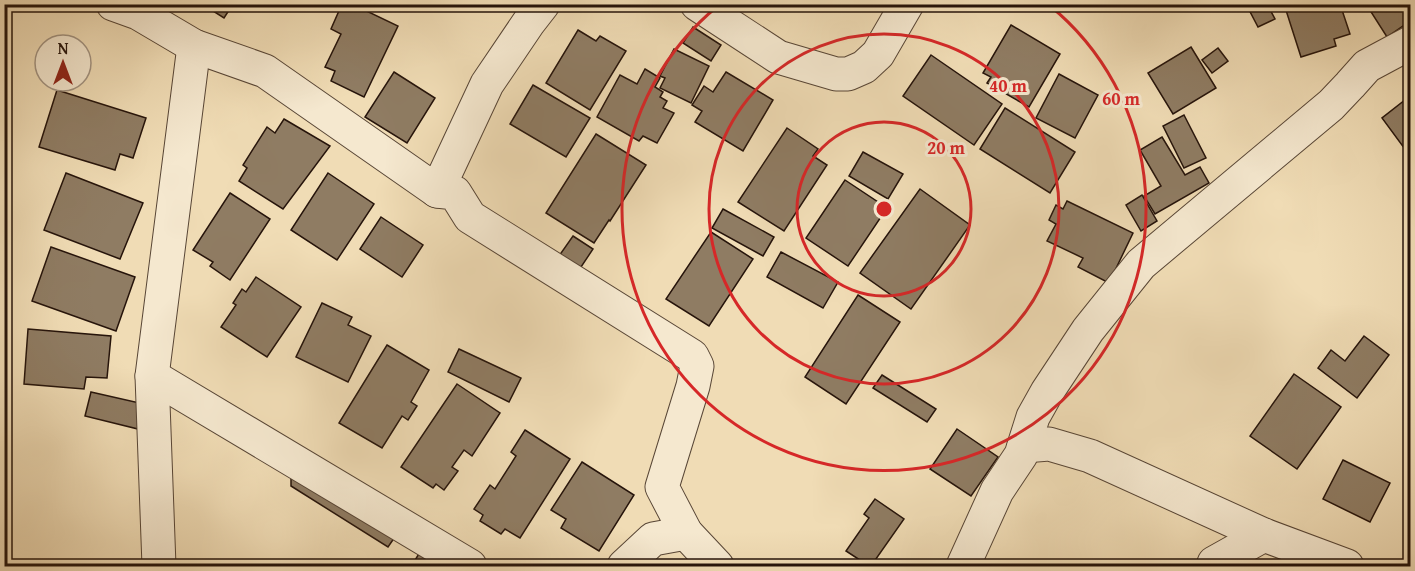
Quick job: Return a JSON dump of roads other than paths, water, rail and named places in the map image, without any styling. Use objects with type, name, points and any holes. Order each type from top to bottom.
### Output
[{"type":"street","points":[[113,4],[138,14],[194,46],[265,71],[437,191],[456,193],[470,217],[692,356],[697,366],[693,386],[662,487],[686,533],[717,567]]},
{"type":"street","points":[[437,191],[487,84],[543,4]]},
{"type":"street","points":[[697,4],[778,57],[836,74],[848,74],[864,67],[878,54],[907,4]]},
{"type":"street","points":[[963,567],[997,490],[1022,455],[1033,417],[1047,392],[1088,330],[1141,264],[1331,105],[1367,66],[1410,43]]},
{"type":"street","points":[[159,567],[152,376],[194,46]]},
{"type":"street","points":[[152,376],[470,567]]},
{"type":"street","points":[[1024,446],[1049,444],[1090,456],[1264,535],[1347,567]]},
{"type":"street","points":[[1213,565],[1223,517]]},
{"type":"street","points":[[624,567],[653,539],[686,533]]},
{"type":"street","points":[[1213,565],[1264,535]]}]
